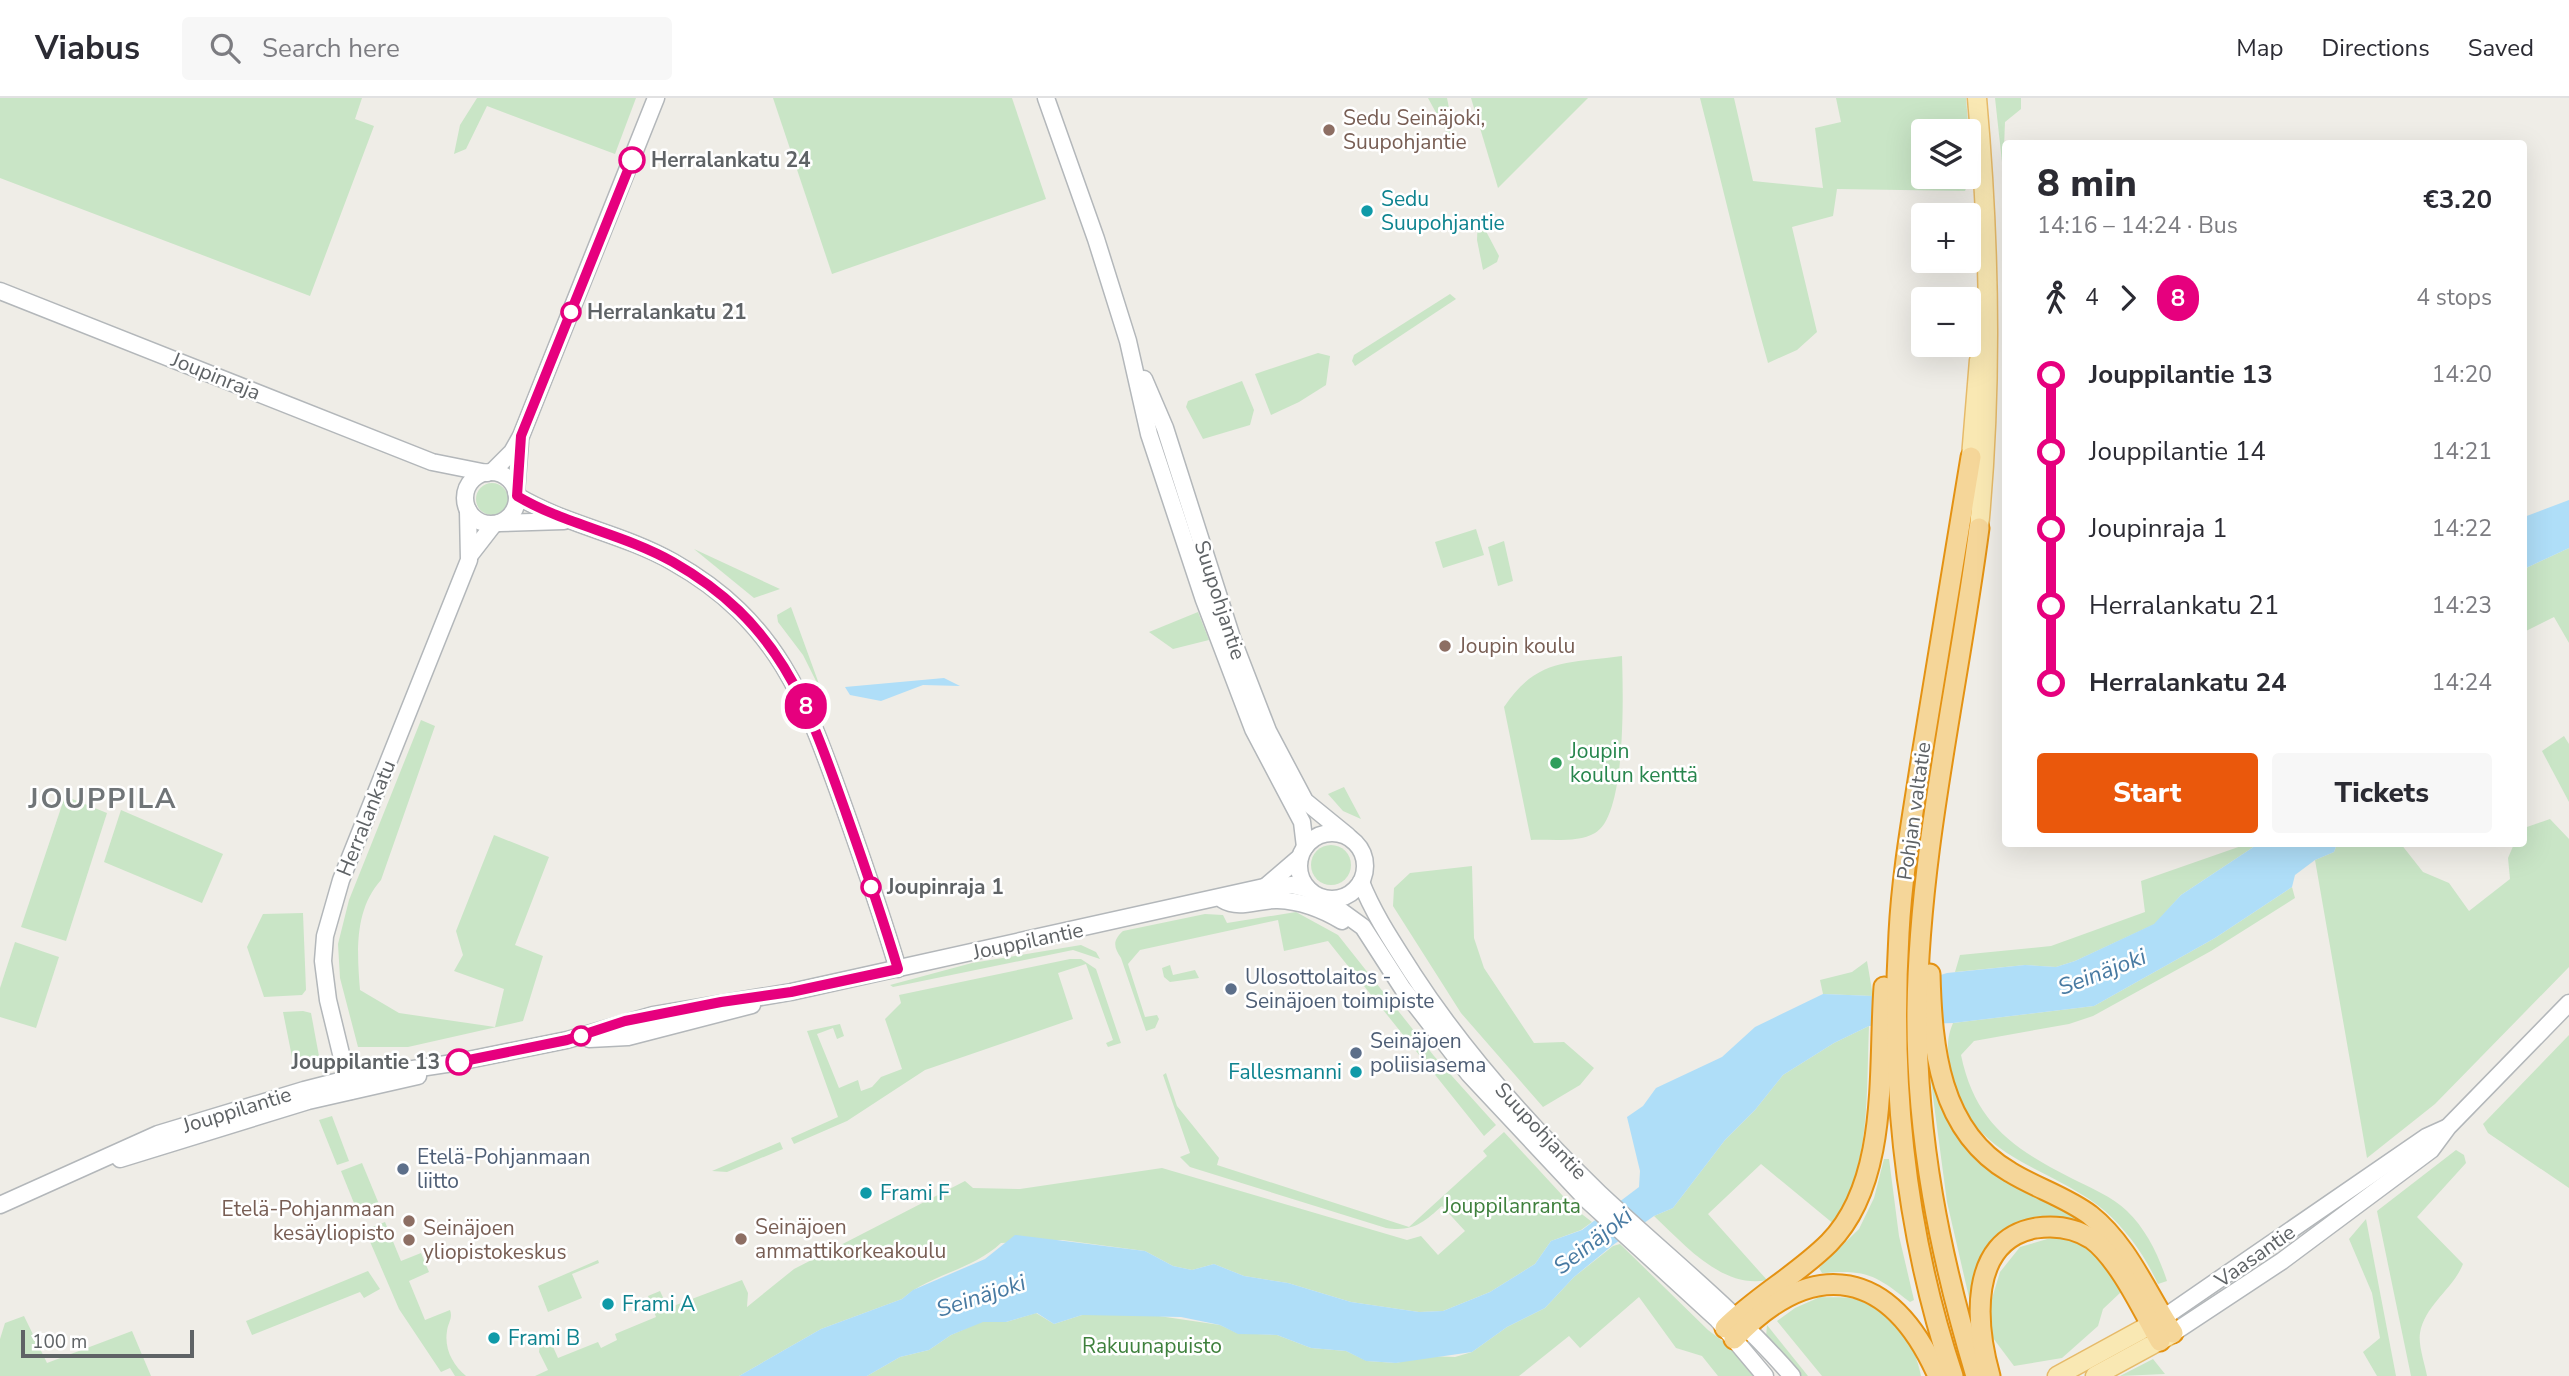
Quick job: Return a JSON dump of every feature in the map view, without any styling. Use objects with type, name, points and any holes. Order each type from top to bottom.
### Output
[{"type":"highway","name":"Pohjan valtatie","points":[[1888,1053],[1892,962],[1971,457]]},
{"type":"highway","name":"Pohjan valtatie","points":[[1976,1376],[1946,1274],[1926,1162],[1924,960],[1927,868],[1979,528]]},
{"type":"highway","points":[[1736,1327],[1830,1242],[1849,1215],[1860,1194],[1874,1144],[1888,1053]]},
{"type":"highway","points":[[1888,1053],[1913,1224],[1926,1287],[1952,1376]]},
{"type":"highway","points":[[1927,1055],[1952,1109],[1972,1140],[2008,1172],[2069,1201],[2105,1228],[2119,1245],[2162,1329]]},
{"type":"highway","points":[[1990,1376],[1981,1337],[1981,1286],[1987,1266],[1997,1250],[2028,1229],[2057,1226],[2078,1231],[2093,1240],[2162,1329]]},
{"type":"highway","points":[[1736,1327],[1792,1293],[1829,1285],[1850,1286],[1870,1292],[1905,1317],[1919,1336],[1938,1376]]},
{"type":"main road","points":[[570,521],[496,524],[479,521],[467,505],[474,479],[489,472],[512,452],[521,436],[656,98]]},
{"type":"main road","name":"Suupohjantie","points":[[1046,98],[1097,239],[1128,341],[1149,434],[1209,612],[1253,729],[1302,822],[1302,852]]},
{"type":"main road","name":"Pohjan valtatie","points":[[1977,98],[1990,332],[1989,412],[1979,528]]},
{"type":"main road","name":"Pohjan valtatie","points":[[1971,457],[1987,245]]},
{"type":"main road","name":"Joupinraja","points":[[0,291],[432,462],[489,472]]},
{"type":"main road","name":"Suupohjantie","points":[[1128,341],[1165,428],[1232,638],[1268,731],[1305,801],[1348,836]]},
{"type":"main road","points":[[496,524],[510,516],[517,494],[521,436]]},
{"type":"main road","name":"Joupinraja","points":[[432,462],[460,485],[467,505]]},
{"type":"main road","points":[[489,472],[510,480],[517,494],[570,521],[672,561],[728,599],[763,636],[797,687],[821,743],[898,969]]},
{"type":"main road","name":"Herralankatu","points":[[467,505],[470,555]]},
{"type":"main road","name":"Herralankatu","points":[[348,1085],[328,1000],[323,961],[325,936],[341,880],[470,555],[496,524]]},
{"type":"main road","points":[[1331,832],[1348,836],[1363,854],[1366,863],[1361,882],[1345,896],[1323,898],[1308,889],[1299,868],[1302,852],[1321,834],[1331,832]]},
{"type":"main road","name":"Jouppilantie","points":[[1265,887],[1302,852]]},
{"type":"main road","name":"Suupohjantie","points":[[1361,882],[1371,907],[1453,1032],[1593,1196]]},
{"type":"main road","name":"Jouppilantie","points":[[0,1205],[71,1174],[348,1085],[425,1074],[453,1063],[567,1040],[625,1021],[721,1002],[791,992],[1265,887],[1292,885],[1308,889]]},
{"type":"main road","points":[[1220,898],[1229,904],[1273,900],[1316,907],[1345,923],[1382,958]]},
{"type":"main road","name":"Suupohjantie","points":[[1323,898],[1363,927],[1436,1034],[1469,1074],[1593,1196],[1792,1376]]},
{"type":"main road","name":"Vaasantie","points":[[2095,1376],[2162,1329],[2326,1229],[2431,1150],[2448,1127],[2569,1003]]},
{"type":"main road","name":"Suupohjantie","points":[[1736,1327],[1765,1376]]},
{"type":"main road","name":"Vaasantie","points":[[2057,1376],[2162,1329]]},
{"type":"green space","points":[[0,98],[362,98],[355,119],[374,126],[310,296],[0,178]]},
{"type":"green space","points":[[477,98],[636,98],[615,154],[487,106],[466,149],[454,154],[460,125]]},
{"type":"green space","points":[[773,98],[1012,98],[1046,199],[832,274]]},
{"type":"green space","points":[[1428,98],[1447,98],[1456,144],[1451,140]]},
{"type":"green space","points":[[1471,98],[1588,98],[1498,188]]},
{"type":"green space","points":[[1700,98],[1734,98],[1753,181],[1823,188],[1815,128],[1841,122],[1836,98],[1966,98],[1968,119],[1911,119],[1911,189],[1966,189],[1965,191],[1837,189],[1833,216],[1792,227],[1817,332],[1797,350],[1768,363]]},
{"type":"green space","points":[[1995,98],[2021,98],[2021,109],[2005,122],[2002,162]]},
{"type":"green space","points":[[1478,216],[1499,256],[1497,262],[1483,270],[1477,240]]},
{"type":"green space","points":[[1450,294],[1456,299],[1355,366],[1352,361],[1354,355]]},
{"type":"green space","points":[[1318,353],[1330,356],[1326,385],[1271,415],[1255,374]]},
{"type":"green space","points":[[1242,381],[1254,410],[1250,425],[1203,439],[1186,407],[1188,401]]},
{"type":"green space","points":[[492,483],[503,488],[508,499],[503,510],[492,515],[481,510],[476,499],[481,488]]},
{"type":"green space","points":[[1476,529],[1484,555],[1443,568],[1435,542]]},
{"type":"green space","points":[[1504,541],[1513,581],[1498,586],[1488,547]]},
{"type":"green space","points":[[2569,548],[2569,643],[2554,617],[2527,630],[2527,568]]},
{"type":"green space","points":[[694,549],[780,589],[754,598]]},
{"type":"green space","points":[[791,607],[823,695],[803,655],[778,622],[777,615]]},
{"type":"green space","points":[[1198,612],[1209,640],[1173,649],[1149,632]]},
{"type":"green space","points":[[1622,656],[1621,751],[1613,803],[1605,822],[1595,833],[1581,838],[1531,840],[1504,707],[1529,679],[1542,671],[1569,662]]},
{"type":"green space","points":[[421,720],[435,726],[381,880],[372,892],[362,918],[358,947],[360,990],[399,1013],[495,1027],[504,989],[454,971],[463,955],[456,931],[494,835],[549,857],[515,945],[543,956],[523,1021],[408,1047],[358,1047],[340,978],[338,944],[349,900]]},
{"type":"green space","points":[[2564,736],[2569,744],[2569,802],[2542,751]]},
{"type":"green space","points":[[1344,787],[1361,819],[1343,811],[1328,794]]},
{"type":"green space","points":[[65,796],[107,813],[66,941],[21,927]]},
{"type":"green space","points":[[121,810],[223,854],[202,903],[104,862]]},
{"type":"green space","points":[[2550,819],[2569,839],[2569,967],[2435,1104],[2367,1158],[2315,860],[2334,852],[2336,847],[2403,847],[2423,872],[2449,883],[2469,911],[2510,879],[2508,858],[2513,847],[2527,847],[2527,827]]},
{"type":"green space","points":[[1331,845],[1345,851],[1351,865],[1345,879],[1331,885],[1317,879],[1311,865],[1317,851]]},
{"type":"green space","points":[[2238,847],[2253,847],[2181,895],[2155,924],[2075,961],[2056,967],[2025,965],[1955,972],[1960,955],[2051,946],[2145,912],[2141,881]]},
{"type":"green space","points":[[1472,866],[1474,938],[1484,968],[1534,1043],[1564,1042],[1594,1068],[1580,1085],[1543,1107],[1461,1013],[1393,906],[1394,888],[1410,873]]},
{"type":"green space","points":[[2292,887],[2295,898],[2211,951],[2093,1016],[2069,1024],[1974,1041],[1961,1055],[1976,1098],[1999,1130],[2031,1156],[2115,1201],[2134,1218],[2151,1243],[2164,1272],[2167,1281],[2158,1284],[2135,1245],[2105,1211],[2083,1195],[2014,1158],[1976,1126],[1961,1103],[1952,1074],[1948,1048],[1950,1030],[1953,1023],[2094,1006],[2215,938]]},
{"type":"green space","points":[[1296,912],[1338,935],[1434,1056],[1496,1125],[1484,1136],[1328,941],[1284,951],[1278,920],[1140,950],[1128,964],[1145,1017],[1157,1015],[1159,1019],[1155,1028],[1146,1031],[1116,947],[1117,938],[1123,931],[1205,914],[1223,915],[1227,923]]},
{"type":"green space","points":[[303,913],[306,990],[302,995],[264,997],[247,947],[263,914]]},
{"type":"green space","points":[[15,942],[59,957],[36,1028],[0,1017],[0,988]]},
{"type":"green space","points":[[1081,945],[1096,952],[1100,959],[1073,950],[893,987],[890,985],[972,963]]},
{"type":"green space","points":[[1070,959],[1081,959],[1096,969],[1121,1043],[1108,1047],[1106,1043],[1113,1040],[1086,964],[1058,973],[1073,1019],[925,1070],[847,1121],[794,1144],[791,1138],[838,1117],[807,1031],[840,1024],[844,1036],[837,1039],[833,1028],[817,1034],[839,1088],[858,1080],[861,1091],[872,1087],[881,1077],[902,1069],[885,1019],[901,1003],[899,995]]},
{"type":"green space","points":[[1867,961],[1873,996],[1823,994],[1820,980],[1852,972]]},
{"type":"green space","points":[[1170,965],[1173,975],[1195,970],[1199,978],[1170,982],[1164,977],[1162,968]]},
{"type":"green space","points":[[283,1012],[311,1013],[319,1056],[311,1062],[294,1067]]},
{"type":"green space","points":[[1869,1026],[1861,1153],[1847,1201],[1835,1225],[1761,1164],[1708,1214],[1767,1280],[1735,1278],[1705,1262],[1654,1216],[1673,1208],[1725,1140],[1755,1110],[1783,1075],[1834,1043]]},
{"type":"green space","points":[[2569,1035],[2569,1188],[2488,1133],[2483,1124]]},
{"type":"green space","points":[[1906,1051],[1925,1215],[1941,1296],[1965,1376],[1958,1376],[1911,1179]]},
{"type":"green space","points":[[1929,1067],[1962,1141],[1995,1174],[2095,1227],[2067,1220],[2042,1218],[2020,1222],[2002,1231],[1988,1245],[1978,1265],[1973,1289],[1974,1319],[1947,1202]]},
{"type":"green space","name":"Jouppilanranta","points":[[1166,1073],[1177,1106],[1219,1158],[1217,1165],[1409,1227],[1487,1156],[1483,1151],[1504,1132],[1574,1208],[1592,1222],[1581,1230],[1551,1241],[1535,1264],[1490,1292],[1443,1311],[1419,1312],[1351,1302],[1288,1283],[1244,1276],[1214,1264],[1192,1270],[1173,1266],[1145,1251],[1062,1240],[1001,1243],[977,1260],[925,1284],[902,1299],[821,1329],[739,1376],[535,1376],[548,1370],[539,1352],[541,1335],[546,1341],[550,1340],[558,1358],[598,1342],[601,1348],[617,1340],[615,1334],[656,1317],[648,1296],[660,1291],[668,1308],[742,1280],[748,1293],[747,1307],[794,1269],[965,1181],[973,1188],[1020,1189],[1162,1168],[1407,1240],[1421,1236],[1438,1255],[1465,1231],[1442,1206],[1417,1225],[1403,1229],[1386,1228],[1190,1167],[1180,1157],[1190,1153],[1163,1075]]},
{"type":"green space","points":[[332,1116],[349,1161],[337,1165],[319,1120]]},
{"type":"green space","points":[[780,1142],[783,1149],[727,1172],[712,1171]]},
{"type":"green space","points":[[2456,1150],[2464,1155],[2466,1163],[2417,1217],[2463,1264],[2423,1323],[2420,1343],[2427,1376],[2411,1376],[2377,1211]]},
{"type":"green space","points":[[1884,1159],[1889,1159],[1899,1236],[1914,1300],[1910,1302],[1870,1276],[1850,1272],[1822,1273],[1819,1268],[1859,1229],[1874,1198]]},
{"type":"green space","points":[[362,1163],[381,1209],[360,1218],[341,1171]]},
{"type":"green space","points":[[2366,1219],[2396,1376],[2377,1376],[2363,1352],[2380,1338],[2372,1293],[2349,1239]]},
{"type":"green space","points":[[385,1222],[401,1261],[421,1253],[429,1272],[409,1281],[425,1320],[450,1310],[451,1318],[446,1338],[448,1350],[453,1362],[466,1376],[455,1376],[450,1368],[441,1372],[399,1309],[365,1230]]},
{"type":"green space","points":[[2054,1237],[2080,1243],[2096,1253],[2109,1268],[2121,1292],[2103,1309],[2098,1326],[2062,1358],[2014,1366],[1993,1338],[1990,1305],[2000,1272],[2020,1247]]},
{"type":"green space","name":"Rakuunapuisto","points":[[1620,1244],[1708,1330],[1728,1345],[1753,1376],[1718,1376],[1702,1356],[1676,1348],[1639,1297],[1580,1348],[1569,1336],[1519,1376],[867,1376],[900,1357],[929,1350],[951,1335],[983,1321],[1006,1322],[1036,1313],[1054,1324],[1082,1315],[1152,1315],[1220,1325],[1237,1333],[1277,1335],[1311,1348],[1346,1351],[1367,1361],[1396,1363],[1426,1356],[1455,1357],[1472,1352],[1507,1327],[1545,1308],[1574,1277],[1613,1246]]},
{"type":"green space","points":[[598,1260],[599,1263],[572,1274],[582,1298],[548,1312],[538,1286]]},
{"type":"green space","points":[[368,1271],[380,1289],[364,1298],[360,1292],[252,1335],[246,1321]]},
{"type":"green space","points":[[1820,1297],[1854,1299],[1882,1312],[1908,1340],[1921,1376],[1822,1376],[1777,1321],[1795,1308]]},
{"type":"green space","points":[[24,1316],[47,1363],[132,1331],[151,1376],[0,1376],[0,1339],[5,1323]]},
{"type":"green space","points":[[1767,1325],[1808,1376],[1800,1376],[1766,1337]]},
{"type":"green space","points":[[2153,1359],[2165,1374],[2120,1376]]},
{"type":"water","points":[[2569,500],[2569,548],[2527,568],[2527,516]]},
{"type":"water","points":[[944,678],[960,686],[923,685],[881,701],[850,695],[845,687]]},
{"type":"water","name":"Seinäjoki","points":[[2253,847],[2336,847],[2334,852],[2315,860],[2295,875],[2292,887],[2215,938],[2094,1006],[1953,1023],[1869,1026],[1834,1043],[1783,1075],[1755,1110],[1725,1140],[1673,1208],[1654,1216],[1613,1245],[1574,1277],[1545,1308],[1507,1327],[1472,1352],[1396,1363],[1366,1361],[1346,1351],[1311,1348],[1277,1335],[1238,1334],[1220,1325],[1181,1317],[1082,1315],[1054,1324],[1037,1313],[1006,1322],[983,1322],[951,1335],[929,1350],[900,1357],[867,1376],[739,1376],[821,1329],[902,1299],[913,1290],[985,1259],[1015,1235],[1145,1251],[1173,1266],[1192,1270],[1214,1264],[1244,1276],[1288,1283],[1351,1302],[1419,1312],[1443,1311],[1490,1292],[1535,1264],[1551,1241],[1582,1230],[1639,1187],[1640,1171],[1627,1117],[1643,1106],[1656,1088],[1722,1057],[1755,1027],[1823,994],[1873,996],[1947,973],[2025,965],[2056,967],[2075,961],[2154,924],[2181,895]]},
{"type":"bus line","name":"8","points":[[459,1062],[567,1040],[625,1021],[721,1002],[791,992],[898,969],[821,743],[797,687],[763,636],[728,599],[672,561],[570,521],[517,496],[521,436],[632,160]]},
{"type":"place","name":"Sedu Seinäjoki, Suupohjantie","points":[[1329,130]]},
{"type":"place","name":"Herralankatu 24","points":[[632,160]]},
{"type":"place","name":"Sedu Suupohjantie","points":[[1367,211]]},
{"type":"place","name":"Herralankatu 21","points":[[571,312]]},
{"type":"place","name":"Joupin koulu","points":[[1445,646]]},
{"type":"place","name":"Joupin koulun kenttä","points":[[1556,763]]},
{"type":"place","name":"Joupinraja 1","points":[[871,887]]},
{"type":"place","name":"Ulosottolaitos - Seinäjoen toimipiste","points":[[1231,989]]},
{"type":"place","name":"Seinäjoen poliisiasema","points":[[1356,1053]]},
{"type":"place","name":"Jouppilantie 13","points":[[459,1062]]},
{"type":"place","name":"Fallesmanni","points":[[1356,1072]]},
{"type":"place","name":"Etelä-Pohjanmaan liitto","points":[[403,1169]]},
{"type":"place","name":"Frami F","points":[[866,1193]]},
{"type":"place","name":"Etelä-Pohjanmaan kesäyliopisto","points":[[409,1221]]},
{"type":"place","name":"Seinäjoen ammattikorkeakoulu","points":[[741,1239]]},
{"type":"place","name":"Seinäjoen yliopistokeskus","points":[[409,1240]]},
{"type":"place","name":"Frami A","points":[[608,1304]]},
{"type":"place","name":"Frami B","points":[[494,1338]]},
{"type":"district","name":"JOUPPILA","points":[[103,799]]}]
